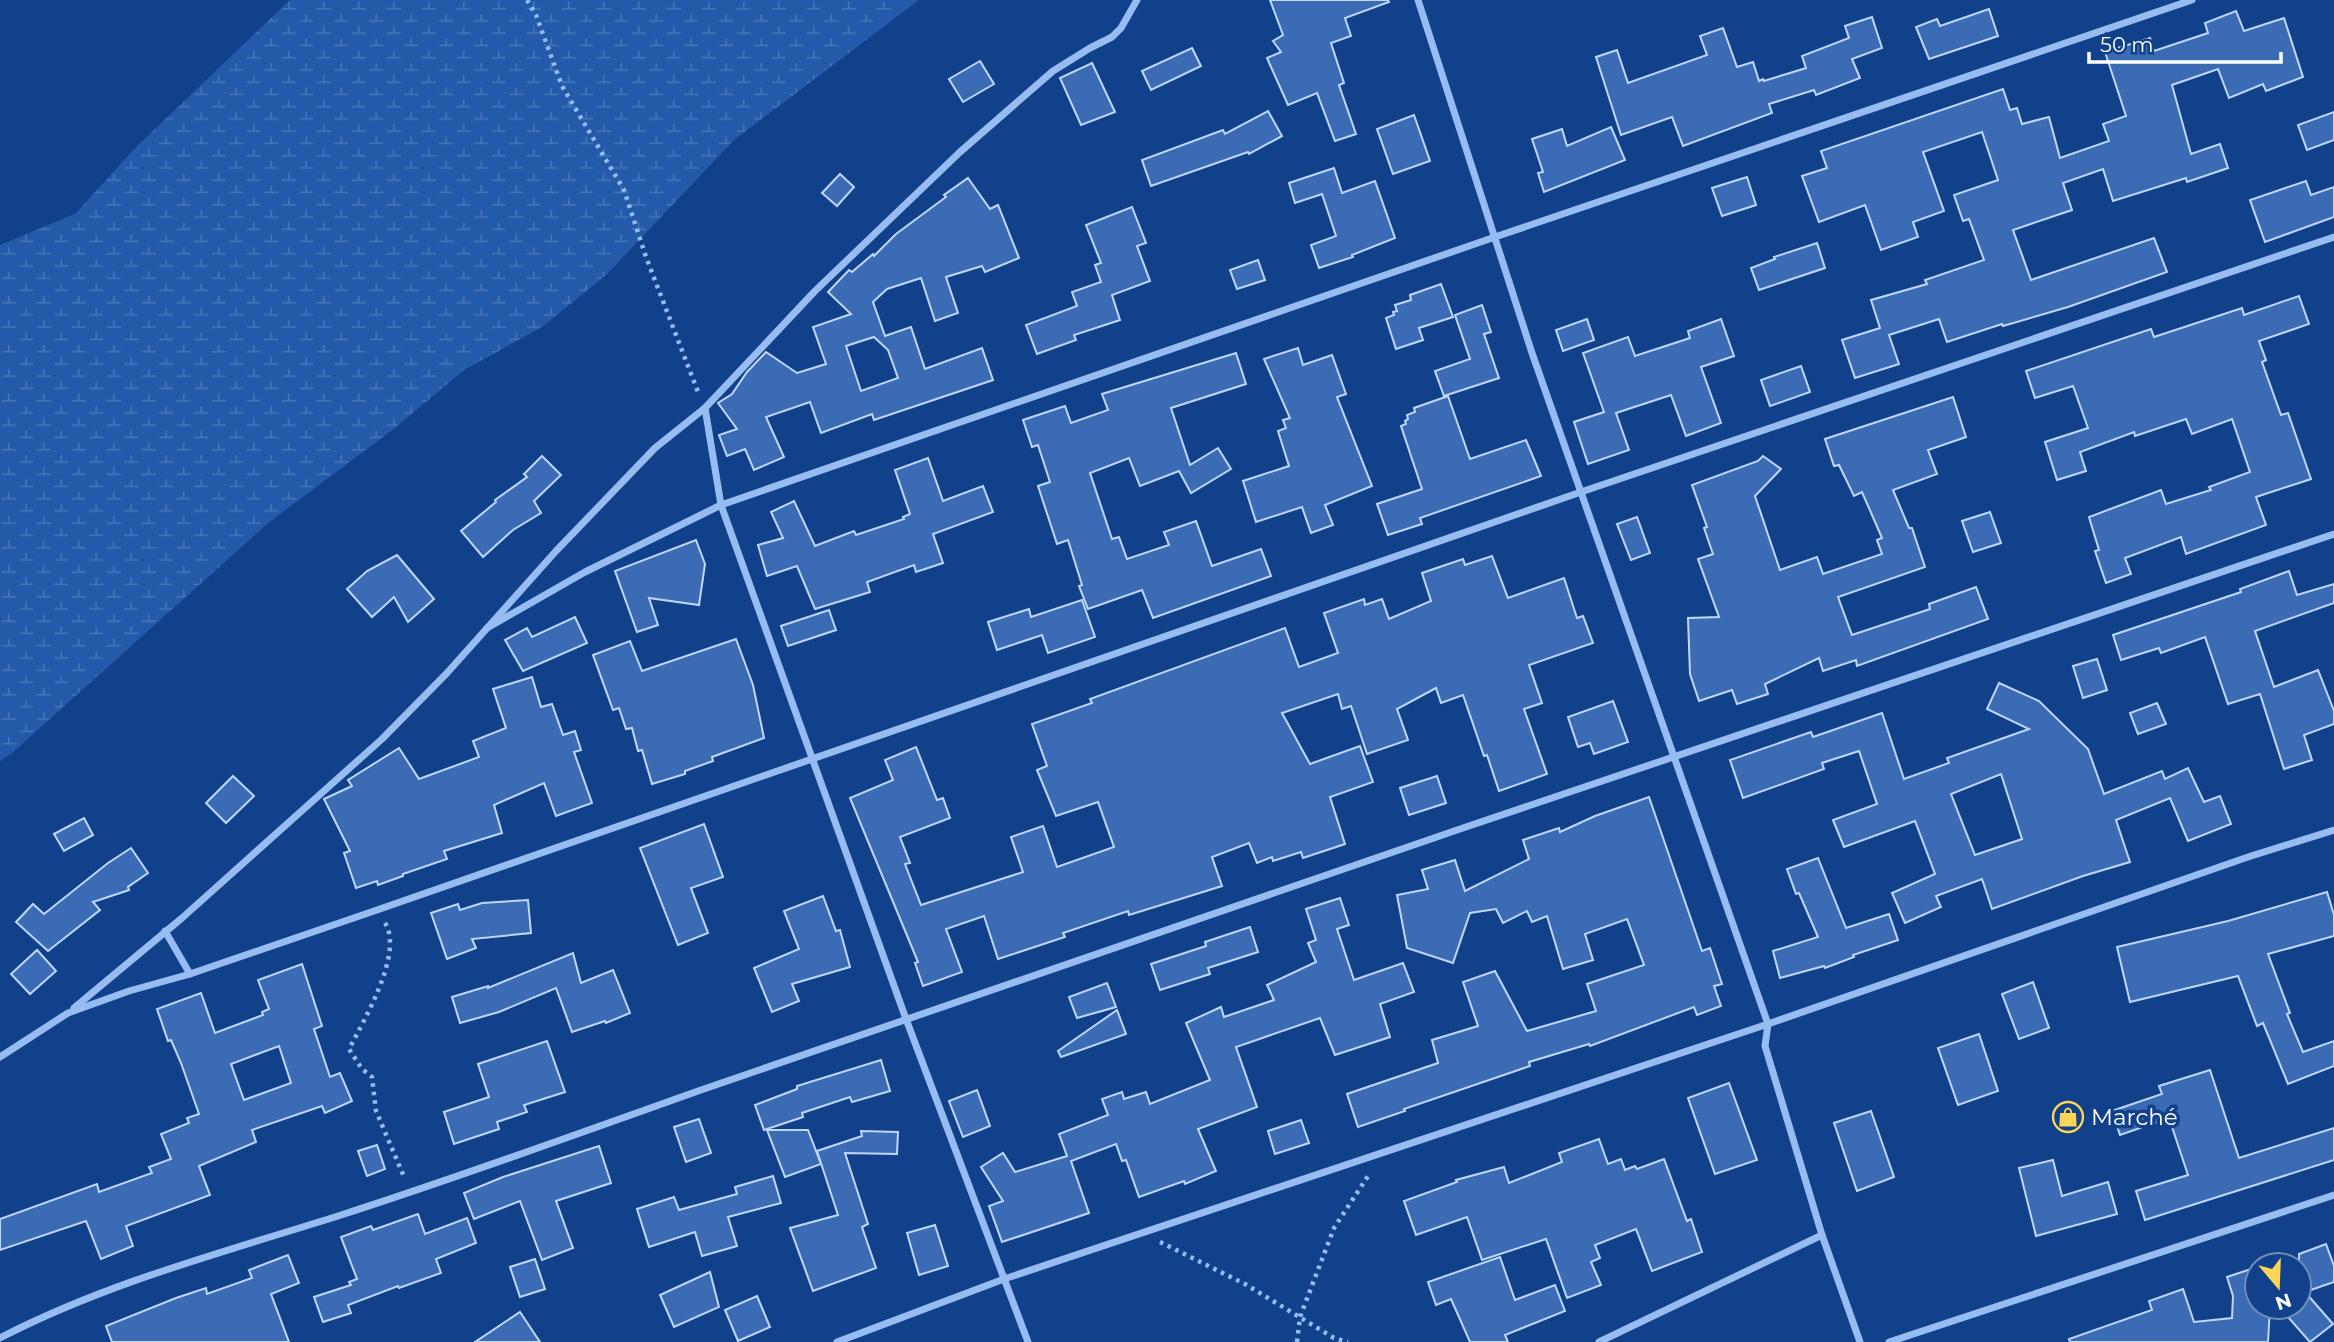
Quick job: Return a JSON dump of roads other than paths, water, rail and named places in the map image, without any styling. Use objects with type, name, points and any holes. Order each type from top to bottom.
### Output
[{"type":"street","points":[[68,1013],[382,739],[447,673],[556,551],[655,449],[705,408],[815,291],[960,152],[1053,71],[1112,37],[1121,28],[1137,0]]},
{"type":"street","points":[[1418,0],[1532,353],[1768,1024],[1765,1046],[1822,1235],[1860,1342]]},
{"type":"street","points":[[487,628],[585,572],[721,505],[1495,237],[2192,0]]},
{"type":"street","points":[[0,1057],[68,1013],[129,991],[190,974],[1581,492],[2334,237]]},
{"type":"street","points":[[705,408],[721,505],[906,1019],[1028,1342]]},
{"type":"street","points":[[0,1338],[42,1316],[121,1285],[411,1192],[1674,756],[2334,534]]},
{"type":"street","points":[[837,1342],[1004,1279],[1768,1024],[2334,830]]},
{"type":"street","points":[[165,931],[190,974]]},
{"type":"street","points":[[1889,1342],[2334,1195]]},
{"type":"street","points":[[1599,1342],[1822,1235]]},
{"type":"place","name":"Marché","points":[[2068,1117]]}]
